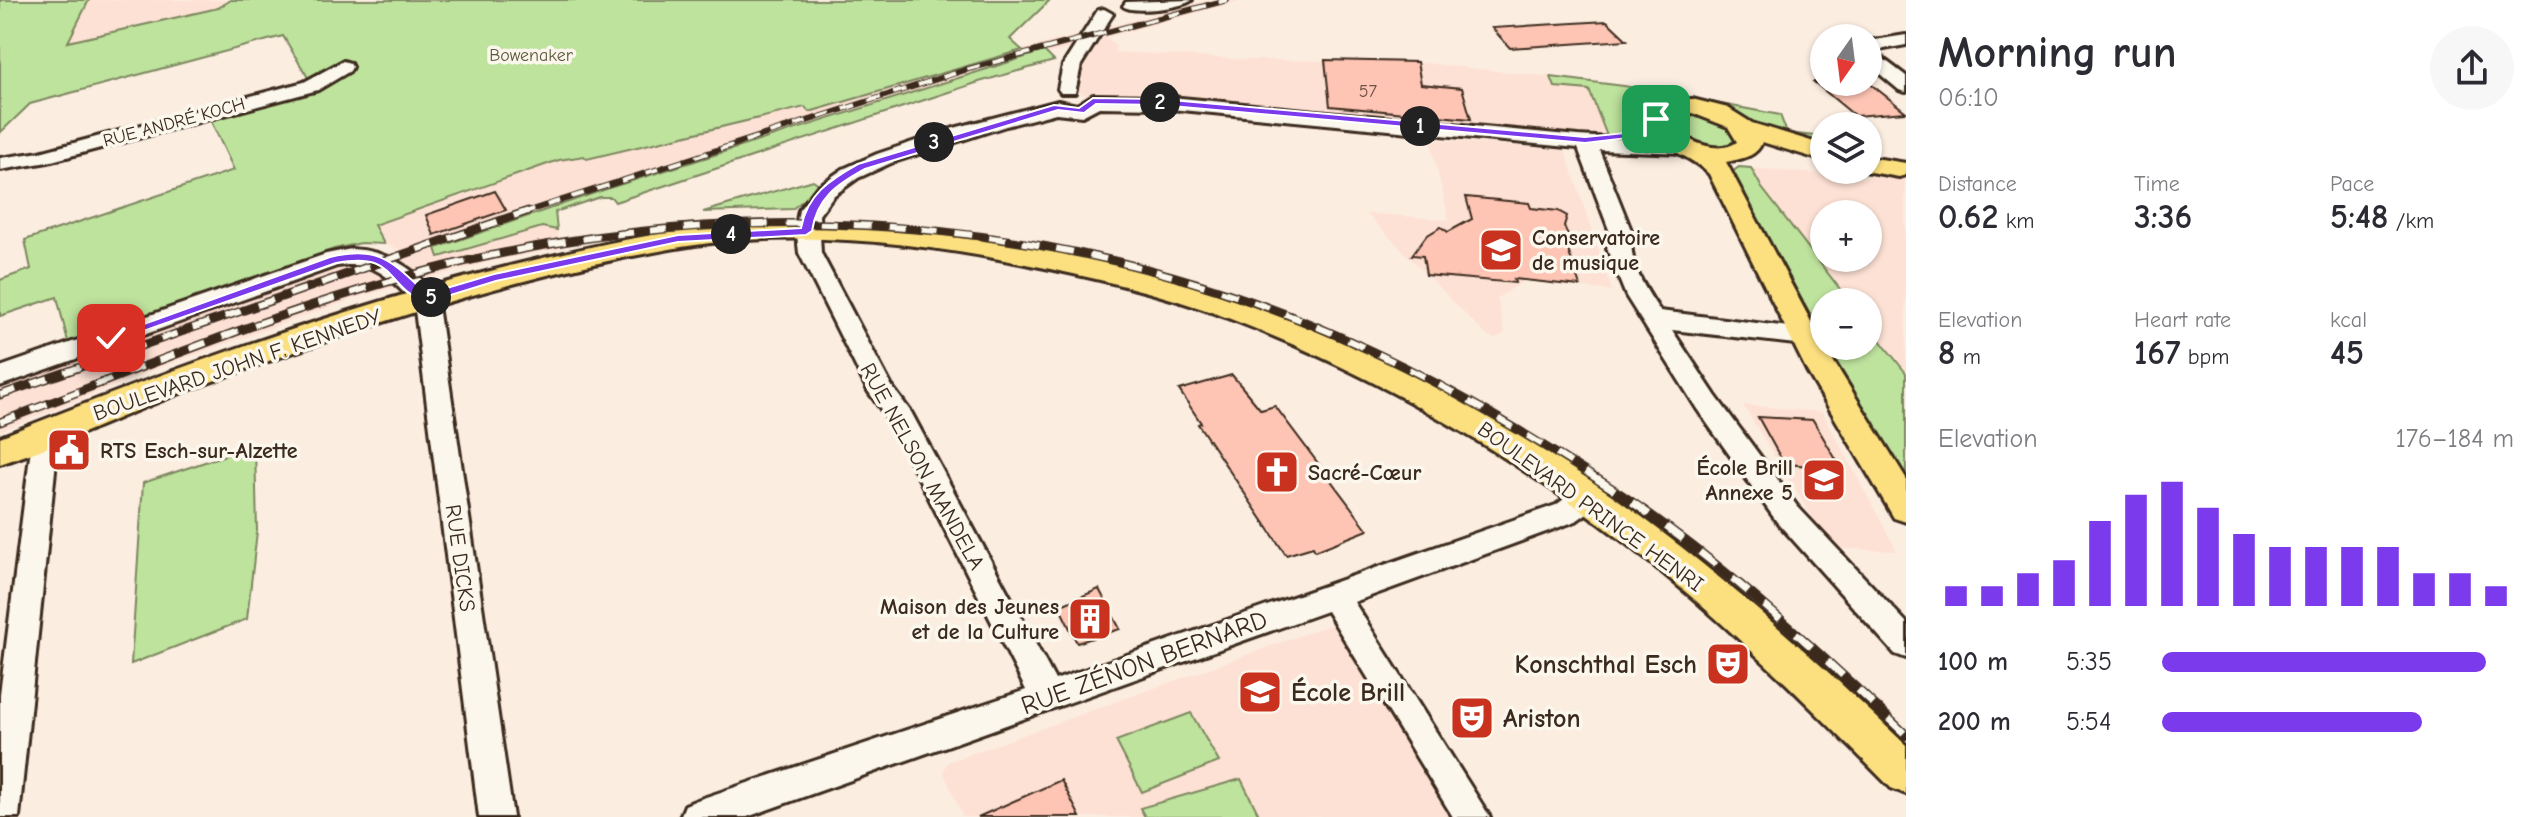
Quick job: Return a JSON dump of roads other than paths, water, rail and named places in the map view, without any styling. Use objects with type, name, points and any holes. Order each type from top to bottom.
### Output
[{"type":"main road","points":[[1810,155],[1720,151],[1659,127],[1656,119],[1659,113],[1674,107],[1692,106],[1722,114],[1720,151],[1804,336],[1906,508]]},
{"type":"main road","name":"BOULEVARD JOHN F. KENNEDY","points":[[0,451],[264,349],[494,278],[678,239],[806,231]]},
{"type":"main road","name":"BOULEVARD PRINCE HENRI","points":[[806,231],[891,235],[1002,248],[1084,264],[1207,298],[1349,354],[1441,401],[1527,454],[1672,560],[1791,661],[1906,774]]},
{"type":"street","points":[[1126,3],[1183,0]]},
{"type":"street","points":[[1063,98],[1072,65],[1106,7],[1125,16],[1132,12],[1126,3]]},
{"type":"street","points":[[1882,44],[1906,40]]},
{"type":"street","points":[[1882,66],[1906,86]]},
{"type":"street","name":"RUE ANDRÉ KOCH","points":[[0,164],[41,158],[311,86],[343,67]]},
{"type":"street","points":[[1063,98],[1080,111],[1093,101],[1160,102],[1585,140],[1611,145],[1720,151]]},
{"type":"street","points":[[806,231],[810,209],[815,202],[842,177],[861,167],[1063,98]]},
{"type":"street","points":[[1585,140],[1636,134],[1659,127]]},
{"type":"street","points":[[1585,140],[1622,235],[1618,249],[1638,296],[1652,319],[1706,402],[1787,514],[1906,644]]},
{"type":"street","name":"RUE NELSON MANDELA","points":[[806,231],[810,253],[881,391],[902,419],[1047,698]]},
{"type":"street","points":[[0,377],[344,257],[373,256],[385,262],[425,299]]},
{"type":"street","name":"RUE DICKS","points":[[425,299],[496,817]]},
{"type":"street","points":[[1652,319],[1804,336]]},
{"type":"street","points":[[2,817],[46,432]]},
{"type":"street","name":"RUE ZÉNON BERNARD","points":[[697,817],[1047,698],[1566,513],[1587,498]]},
{"type":"street","points":[[1333,594],[1473,817]]},
{"type":"railway","points":[[526,212],[965,70],[1227,0]]},
{"type":"railway","points":[[0,395],[526,212]]},
{"type":"railway","points":[[0,422],[297,310],[418,273],[480,258],[593,237],[708,226],[823,224],[938,231],[1052,248],[1164,274],[1274,310],[1380,355],[1436,383],[1600,481]]},
{"type":"railway","points":[[1600,481],[1719,567],[1906,735]]},
{"type":"place","name":"Conservatoire de musique","points":[[1501,250]]},
{"type":"place","name":"RTS Esch-sur-Alzette","points":[[69,450]]},
{"type":"place","name":"Sacré-Cœur","points":[[1277,472]]},
{"type":"place","name":"École Brill Annexe 5","points":[[1824,480]]},
{"type":"place","name":"Maison des Jeunes et de la Culture","points":[[1090,619]]},
{"type":"place","name":"Konschthal Esch","points":[[1728,664]]},
{"type":"place","name":"École Brill","points":[[1260,692]]},
{"type":"place","name":"Ariston","points":[[1472,718]]},
{"type":"park label","name":"Bowenaker","points":[[531,55]]}]
